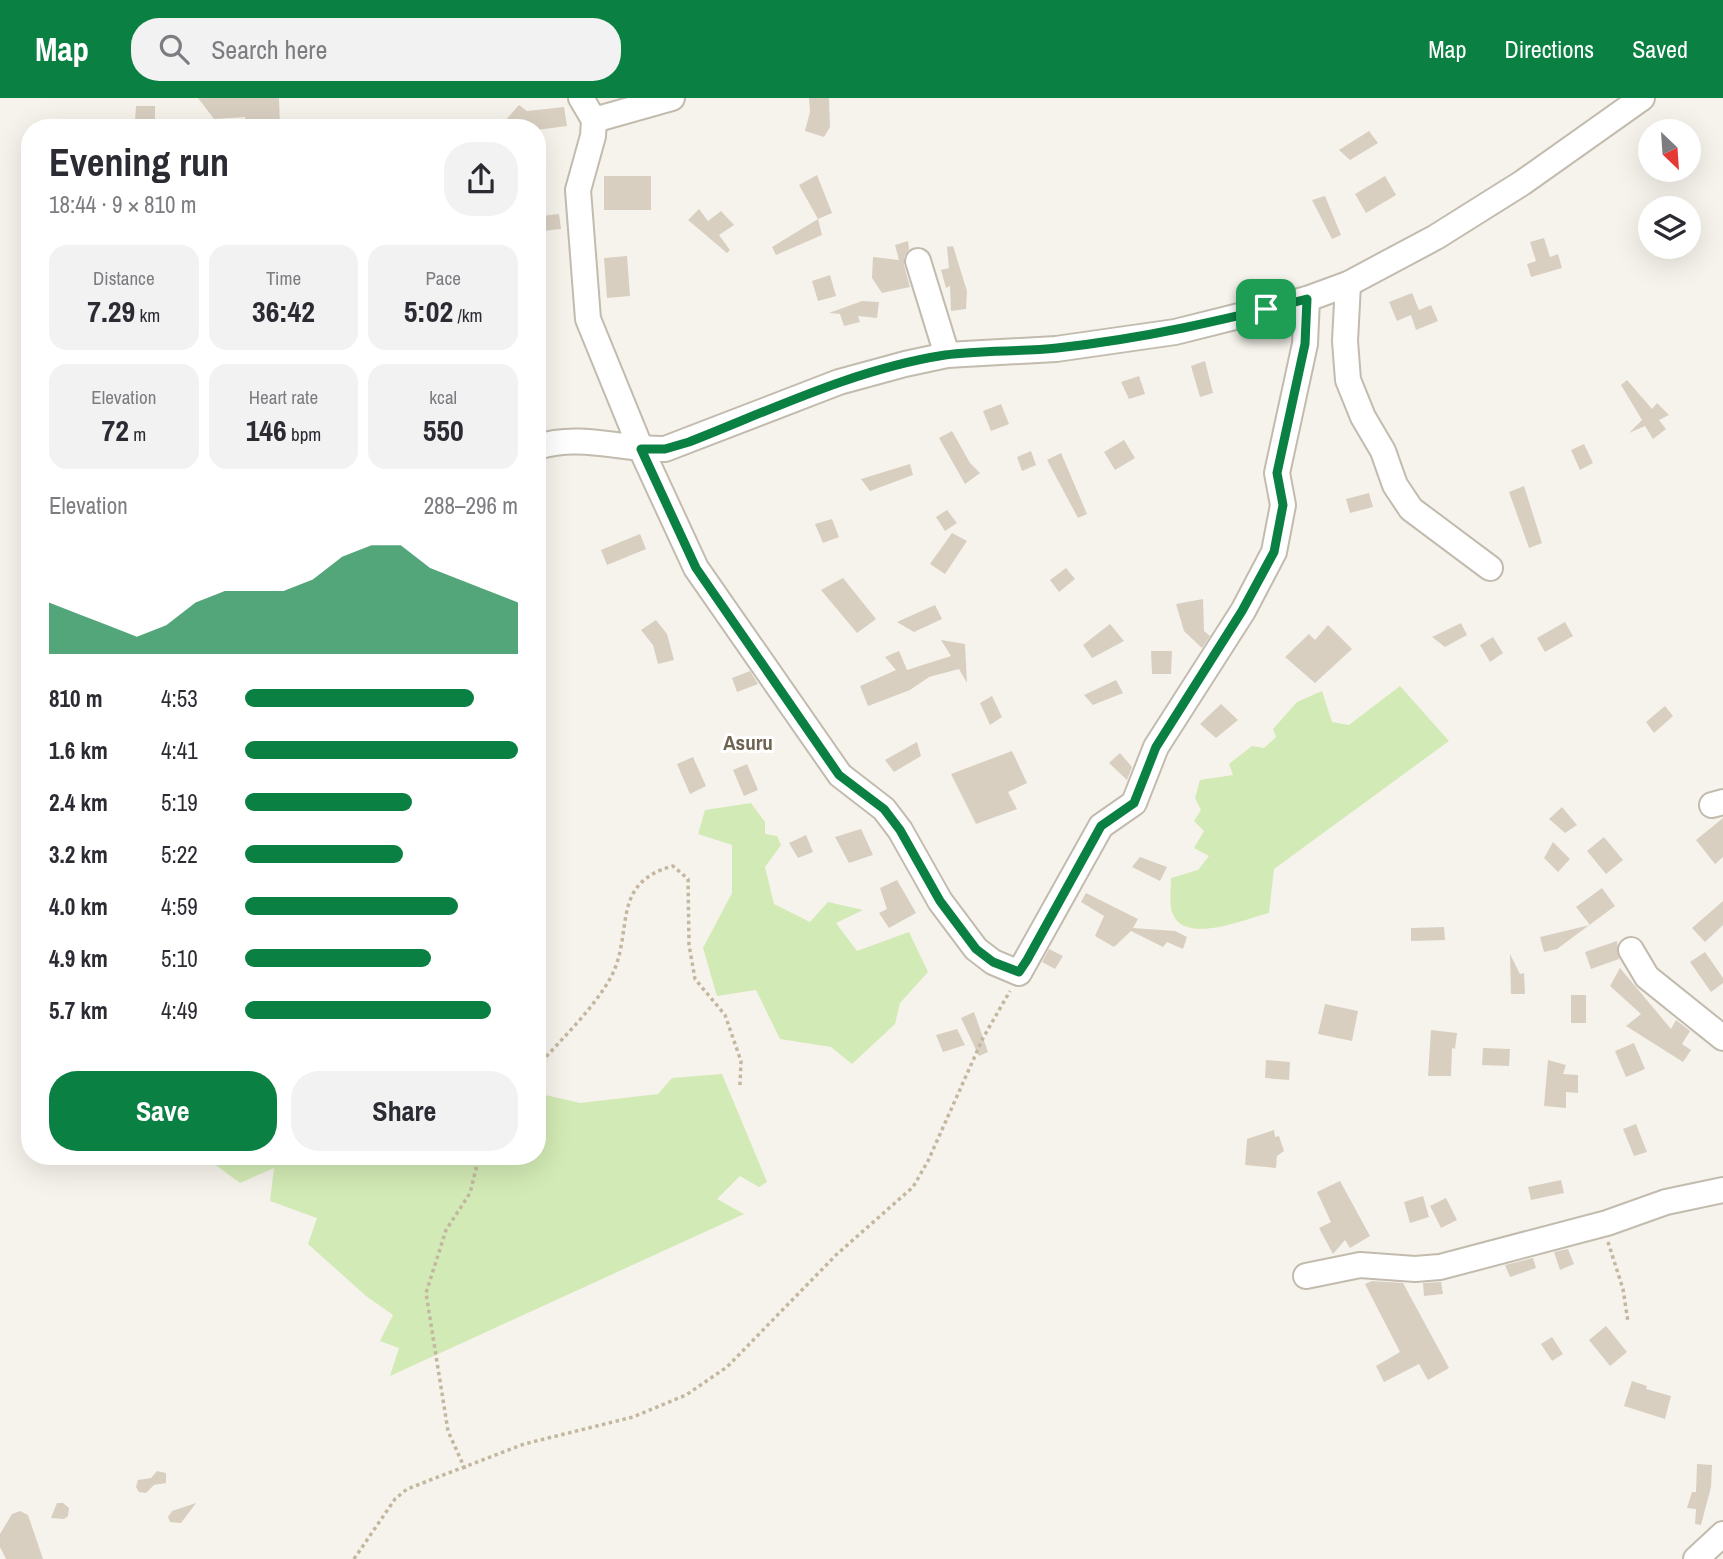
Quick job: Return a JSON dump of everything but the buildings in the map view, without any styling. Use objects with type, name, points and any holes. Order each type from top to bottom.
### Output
[{"type":"street","points":[[581,98],[594,120],[593,136],[578,190],[588,319],[641,449],[696,568],[839,775],[884,809],[892,819],[940,901],[976,949],[993,962],[1019,972],[1101,826],[1134,803],[1156,747],[1242,611],[1274,552],[1283,505],[1277,473],[1305,344],[1307,299]]},
{"type":"street","points":[[594,120],[672,98]]},
{"type":"street","points":[[546,446],[579,440],[641,449],[665,449],[839,382],[947,355],[1056,349],[1175,332],[1307,299],[1348,284],[1468,217],[1631,102]]},
{"type":"street","points":[[918,261],[947,355]]},
{"type":"street","points":[[1348,284],[1345,341],[1348,380],[1363,417],[1383,452],[1395,485],[1411,509],[1490,568]]},
{"type":"street","points":[[1631,950],[1655,984],[1723,1038]]},
{"type":"street","points":[[1306,1276],[1360,1265],[1415,1269],[1440,1267],[1607,1223],[1667,1202],[1723,1191]]},
{"type":"street","points":[[1696,1559],[1723,1534]]},
{"type":"path","points":[[546,1057],[587,1010],[613,973],[631,892],[653,872],[673,866],[688,879],[689,945],[695,979],[725,1015],[741,1061],[740,1085]]},
{"type":"path","points":[[354,1559],[390,1506],[407,1489],[465,1469],[524,1444],[633,1417],[685,1395],[727,1367],[836,1255],[913,1186],[928,1161],[983,1038],[1019,972]]},
{"type":"path","points":[[465,1469],[448,1431],[426,1293],[446,1230],[470,1194],[477,1165]]},
{"type":"path","points":[[1607,1223],[1608,1242],[1623,1289],[1628,1322]]},
{"type":"green space","points":[[1400,686],[1449,741],[1274,869],[1269,913],[1216,928],[1188,927],[1178,922],[1171,908],[1171,878],[1198,870],[1209,856],[1194,848],[1204,831],[1194,821],[1201,810],[1195,798],[1200,780],[1233,775],[1229,764],[1252,746],[1264,748],[1276,737],[1273,729],[1297,702],[1322,691],[1332,722],[1349,725]]},
{"type":"green space","points":[[751,803],[765,822],[765,834],[777,836],[781,845],[765,867],[774,904],[810,922],[828,902],[863,910],[836,923],[857,951],[909,932],[928,972],[900,1003],[895,1024],[852,1064],[831,1047],[780,1039],[756,990],[717,996],[703,948],[732,893],[732,845],[698,834],[705,810]]},
{"type":"green space","points":[[722,1074],[767,1182],[759,1187],[740,1176],[717,1199],[744,1214],[390,1376],[399,1348],[380,1341],[393,1315],[366,1296],[308,1244],[317,1218],[270,1201],[274,1168],[240,1183],[216,1165],[546,1165],[546,1095],[580,1103],[658,1094],[672,1078]]},
{"type":"district","name":"Asuru","points":[[748,743]]},
{"type":"route","points":[[1307,299],[1305,344],[1287,417],[1277,473],[1283,505],[1274,552],[1242,611],[1156,747],[1134,803],[1101,826],[1019,972],[993,962],[976,949],[940,901],[900,830],[884,809],[839,775],[722,609],[696,568],[641,449],[665,449],[689,442],[839,382],[905,364],[947,355],[1056,349],[1175,332],[1266,309],[1307,299]]}]
